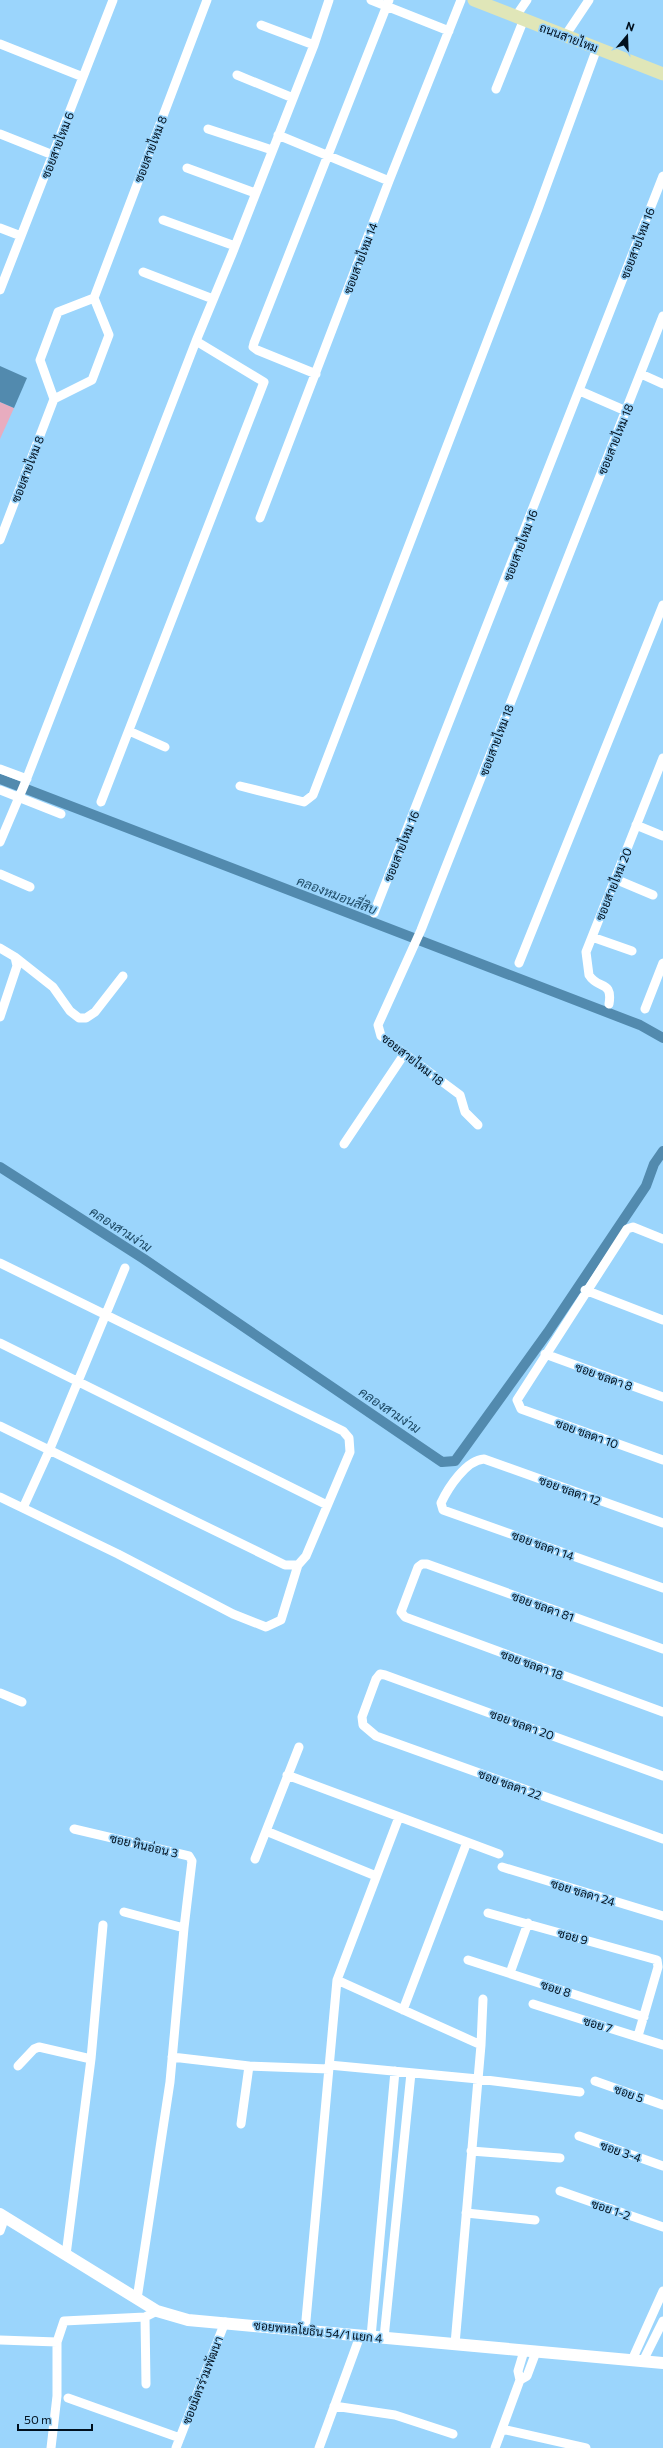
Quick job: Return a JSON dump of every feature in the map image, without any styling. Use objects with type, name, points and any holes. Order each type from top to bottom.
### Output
[{"type":"main road","name":"ถนนสายไหม","points":[[474,0],[663,74]]},
{"type":"street","name":"ซอยสายไหม 6","points":[[0,290],[113,0]]},
{"type":"street","name":"ซอยสายไหม 8","points":[[94,298],[206,0]]},
{"type":"street","points":[[0,842],[20,797],[196,341],[314,45],[329,0]]},
{"type":"street","points":[[371,0],[387,3],[449,31]]},
{"type":"street","name":"ซอยสายไหม 14","points":[[260,518],[389,181],[461,0]]},
{"type":"street","points":[[496,89],[527,0]]},
{"type":"street","points":[[565,36],[589,0]]},
{"type":"street","points":[[316,374],[253,347],[387,3]]},
{"type":"street","points":[[261,26],[314,45]]},
{"type":"street","points":[[0,44],[83,78]]},
{"type":"street","points":[[240,786],[304,802],[313,794],[533,224],[597,48]]},
{"type":"street","points":[[237,75],[293,98]]},
{"type":"street","points":[[208,129],[272,150]]},
{"type":"street","points":[[0,134],[53,155]]},
{"type":"street","points":[[278,135],[327,157],[389,181]]},
{"type":"street","points":[[187,168],[255,194]]},
{"type":"street","name":"ซอยสายไหม 16","points":[[374,913],[580,391],[663,176]]},
{"type":"street","points":[[163,220],[235,246]]},
{"type":"street","points":[[0,228],[21,236]]},
{"type":"street","points":[[143,272],[213,299]]},
{"type":"street","points":[[94,298],[109,335],[92,380],[54,399],[40,360],[58,312],[94,298]]},
{"type":"street","name":"ซอยสายไหม 18","points":[[478,1125],[465,1112],[460,1095],[381,1036],[377,1028],[421,930],[663,316]]},
{"type":"street","points":[[101,802],[264,382],[196,341]]},
{"type":"street","points":[[641,374],[663,384]]},
{"type":"street","points":[[580,391],[626,411]]},
{"type":"street","name":"ซอยสายไหม 8","points":[[0,540],[54,399]]},
{"type":"street","points":[[519,963],[663,605]]},
{"type":"street","points":[[128,731],[165,747]]},
{"type":"street","name":"ซอยสายไหม 20","points":[[609,1004],[611,994],[609,989],[590,977],[586,952],[636,825],[661,771],[663,758]]},
{"type":"street","points":[[0,768],[26,781]]},
{"type":"street","points":[[0,790],[61,814]]},
{"type":"street","points":[[636,825],[663,836]]},
{"type":"street","points":[[0,874],[30,887]]},
{"type":"street","points":[[615,879],[653,895]]},
{"type":"street","points":[[592,937],[632,951]]},
{"type":"street","points":[[0,948],[16,957],[53,987],[70,1011],[79,1018],[86,1018],[95,1012],[123,976]]},
{"type":"street","points":[[0,1017],[17,966],[16,957]]},
{"type":"street","points":[[645,1009],[663,962]]},
{"type":"street","points":[[344,1144],[405,1053]]},
{"type":"street","points":[[545,1354],[585,1290],[629,1227],[663,1239]]},
{"type":"street","points":[[0,1263],[343,1431],[349,1438],[350,1452],[306,1556],[298,1565],[281,1620],[266,1627],[233,1614],[0,1497]]},
{"type":"street","points":[[23,1508],[49,1451],[125,1268]]},
{"type":"street","points":[[585,1290],[663,1320]]},
{"type":"street","points":[[0,1344],[327,1506]]},
{"type":"street","name":"ซอย ชลดา 8","points":[[545,1354],[663,1397]]},
{"type":"street","name":"ซอย ชลดา 10","points":[[545,1354],[516,1400],[521,1409],[663,1460]]},
{"type":"street","points":[[0,1426],[285,1564],[298,1565]]},
{"type":"street","name":"ซอย ชลดา 12","points":[[477,1459],[484,1458],[663,1523]]},
{"type":"street","name":"ซอย ชลดา 14","points":[[477,1459],[472,1462],[448,1491],[441,1504],[443,1510],[663,1588]]},
{"type":"street","name":"ซอย ชลดา 18","points":[[422,1564],[418,1567],[402,1615],[663,1712]]},
{"type":"street","name":"ซอย ชลดา 81","points":[[422,1564],[663,1649]]},
{"type":"street","name":"ซอย ชลดา 22","points":[[380,1674],[362,1721],[369,1732],[376,1736],[663,1839]]},
{"type":"street","name":"ซอย ชลดา 20","points":[[380,1674],[663,1776]]},
{"type":"street","points":[[0,1693],[22,1702]]},
{"type":"street","points":[[255,1859],[287,1775],[300,1747]]},
{"type":"street","points":[[287,1775],[499,1854]]},
{"type":"street","points":[[305,2331],[337,1980],[399,1816]]},
{"type":"street","name":"ซอย หินอ่อน 3","points":[[74,1829],[189,1856],[192,1861],[172,2057],[137,2299]]},
{"type":"street","points":[[266,1831],[376,1876]]},
{"type":"street","points":[[403,2010],[467,1842]]},
{"type":"street","name":"ซอย ชลดา 24","points":[[502,1867],[663,1916]]},
{"type":"street","points":[[124,1912],[184,1928]]},
{"type":"street","name":"ซอย 9","points":[[488,1913],[657,1960],[659,1984]]},
{"type":"street","points":[[510,1973],[528,1924]]},
{"type":"street","points":[[66,2255],[91,2059],[103,1925]]},
{"type":"street","name":"ซอย 8","points":[[468,1960],[644,2017]]},
{"type":"street","points":[[337,1980],[481,2045]]},
{"type":"street","points":[[638,2036],[644,2017],[659,1984]]},
{"type":"street","points":[[455,2344],[481,2045],[483,1998]]},
{"type":"street","name":"ซอย 7","points":[[533,2004],[663,2045]]},
{"type":"street","points":[[18,2066],[34,2049],[39,2047],[91,2059]]},
{"type":"street","points":[[172,2057],[249,2066],[329,2067],[395,2071],[478,2079],[580,2092]]},
{"type":"street","points":[[241,2124],[249,2066]]},
{"type":"street","points":[[319,2448],[334,2406],[366,2336],[374,2307],[395,2071]]},
{"type":"street","points":[[384,2338],[411,2073]]},
{"type":"street","name":"ซอย 5","points":[[595,2081],[663,2105]]},
{"type":"street","name":"ซอย 3-4","points":[[579,2136],[663,2166]]},
{"type":"street","points":[[471,2151],[560,2158]]},
{"type":"street","name":"ซอย 1-2","points":[[560,2191],[663,2228]]},
{"type":"street","points":[[384,2199],[398,2200]]},
{"type":"street","points":[[466,2213],[535,2220]]},
{"type":"street","points":[[0,2230],[3,2216]]},
{"type":"street","name":"ซอยพหลโยธิน 54/1 แยก 4","points":[[3,2216],[157,2311],[188,2320],[225,2322],[305,2331],[663,2363]]},
{"type":"street","points":[[638,2361],[663,2291]]},
{"type":"street","points":[[374,2307],[387,2308]]},
{"type":"street","points":[[51,2448],[57,2396],[57,2342],[66,2320],[145,2317],[157,2311]]},
{"type":"street","points":[[145,2317],[146,2384]]},
{"type":"street","points":[[638,2361],[663,2321]]},
{"type":"street","name":"ซอยมิตรร่วมพัฒนา","points":[[176,2448],[225,2322]]},
{"type":"street","points":[[0,2340],[57,2342]]},
{"type":"street","points":[[495,2448],[520,2380],[518,2371],[530,2351]]},
{"type":"street","points":[[68,2398],[180,2438]]},
{"type":"street","points":[[334,2406],[395,2415],[453,2434]]},
{"type":"street","points":[[502,2429],[586,2448]]},
{"type":"shaded area","points":[[0,402],[14,408],[0,439]]},
{"type":"water","points":[[0,366],[27,378],[14,408],[0,402]]},
{"type":"waterway","name":"คลองหมอนสี่สิบ","points":[[0,779],[640,1025],[663,1038]]},
{"type":"waterway","name":"คลองสามง่าม","points":[[0,1167],[144,1259],[442,1462],[455,1461],[548,1332],[646,1186],[654,1164],[663,1151]]}]
